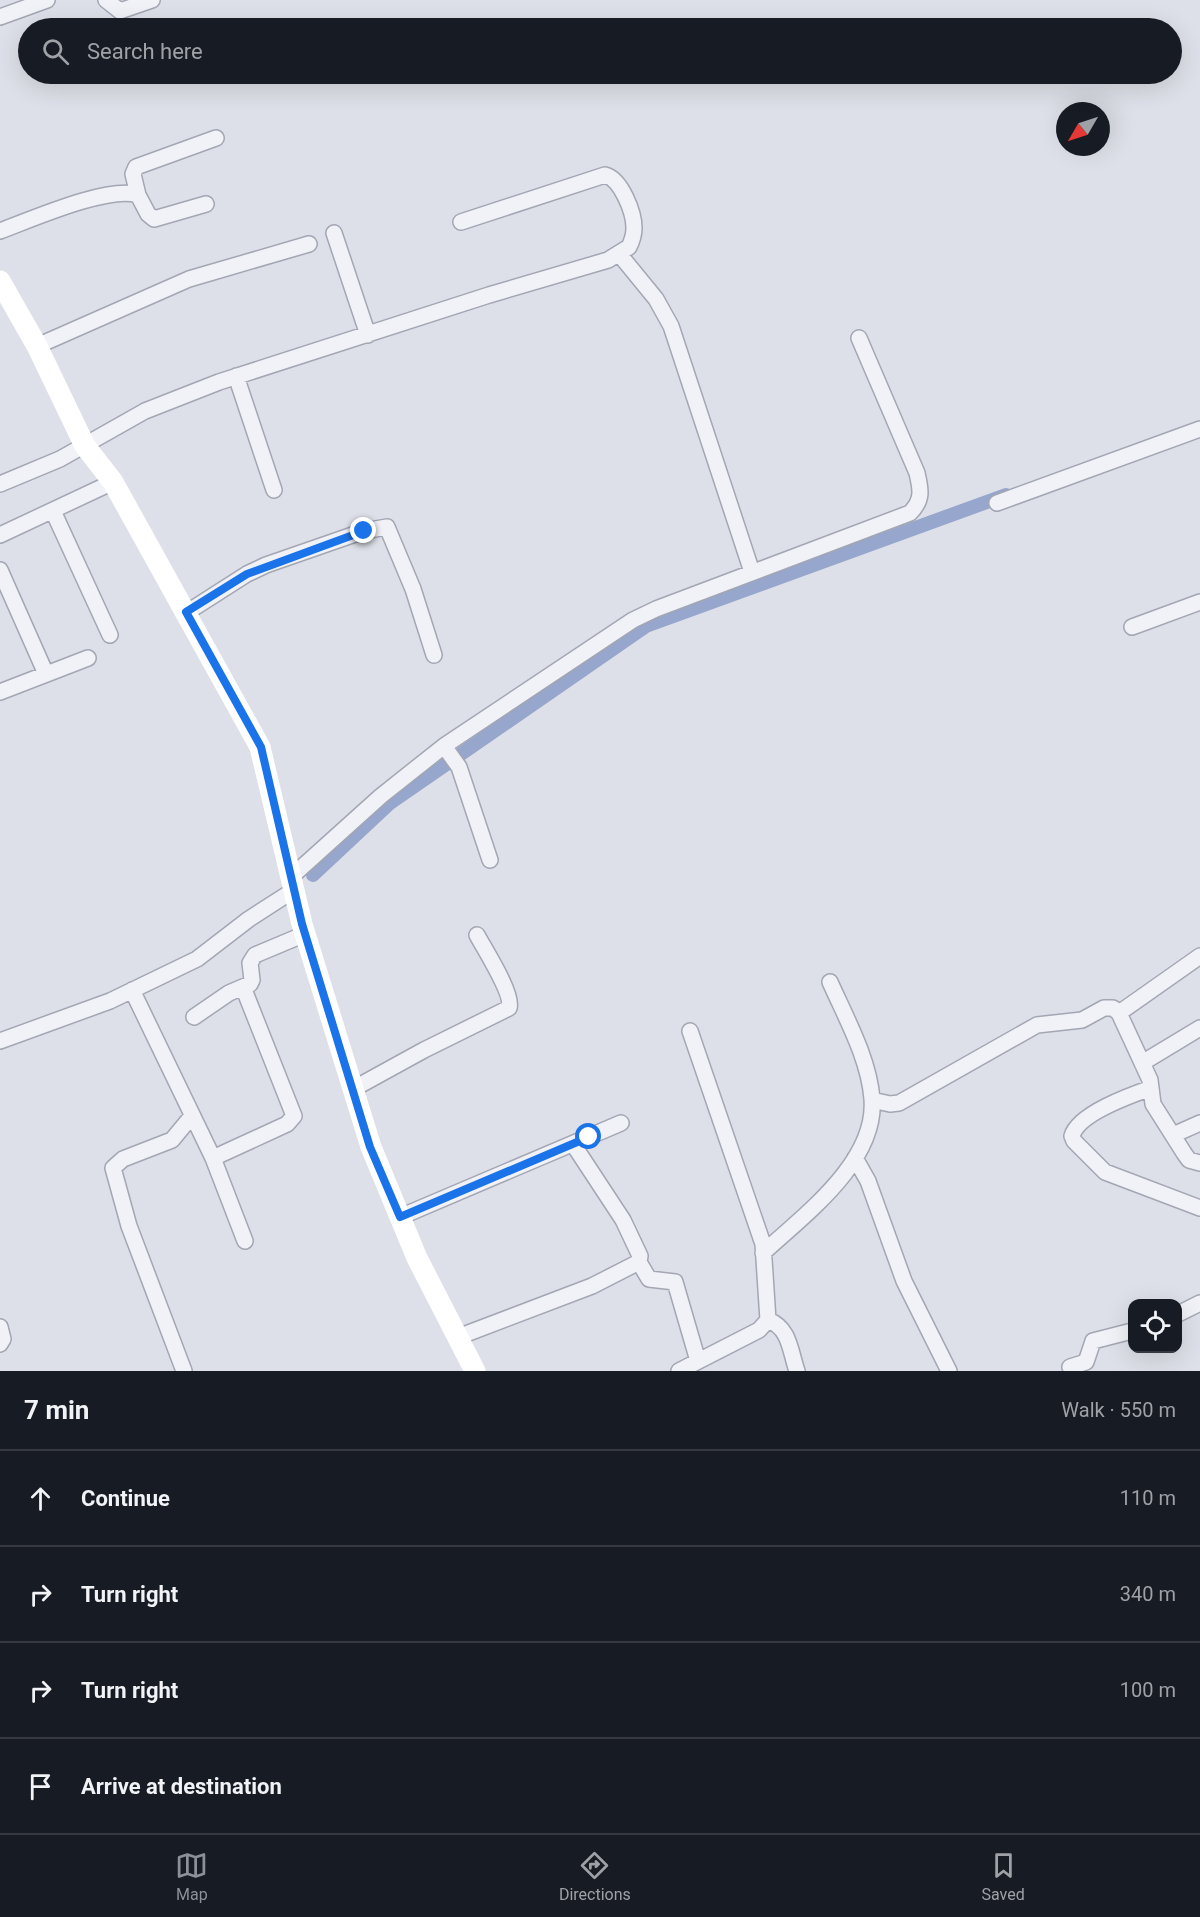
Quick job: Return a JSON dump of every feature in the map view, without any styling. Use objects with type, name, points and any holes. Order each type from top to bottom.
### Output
[{"type":"street","points":[[0,17],[47,0]]},
{"type":"street","points":[[106,0],[120,11],[152,0]]},
{"type":"street","points":[[206,204],[154,219],[148,214],[138,195],[133,174],[136,167],[216,138]]},
{"type":"street","points":[[0,484],[85,446],[145,411],[236,376],[620,255],[630,247],[634,227],[619,184],[612,177],[605,175],[461,222]]},
{"type":"street","points":[[0,231],[77,203],[108,195],[138,195]]},
{"type":"street","points":[[334,233],[368,335]]},
{"type":"street","points":[[37,346],[189,279],[309,244]]},
{"type":"street","points":[[620,255],[656,299],[671,326],[752,572]]},
{"type":"street","points":[[0,281],[37,346],[85,446],[114,482],[261,747],[305,934],[370,1147],[400,1217],[475,1371]]},
{"type":"street","points":[[0,1041],[34,1030],[132,990],[197,959],[293,883],[381,796],[449,752],[633,620],[656,609],[910,513],[919,504],[921,492],[917,473],[859,338]]},
{"type":"street","points":[[236,376],[274,490]]},
{"type":"street","points":[[997,503],[1200,429]]},
{"type":"street","points":[[0,535],[114,482]]},
{"type":"street","points":[[53,511],[110,634]]},
{"type":"street","points":[[186,612],[247,574],[364,531],[387,527],[413,589],[434,655]]},
{"type":"street","points":[[0,570],[46,674]]},
{"type":"street","points":[[1132,627],[1200,602]]},
{"type":"street","points":[[0,692],[88,658]]},
{"type":"street","points":[[449,752],[473,805],[490,860]]},
{"type":"street","points":[[194,1017],[229,993],[252,981],[252,957],[305,934]]},
{"type":"street","points":[[353,1089],[509,1008],[511,1002],[507,990],[477,935]]},
{"type":"street","points":[[1119,1013],[1200,956]]},
{"type":"street","points":[[763,1252],[841,1179],[855,1158],[870,1126],[872,1100],[855,1039],[830,982]]},
{"type":"street","points":[[213,1158],[287,1124],[294,1116],[243,987]]},
{"type":"street","points":[[132,990],[166,1056],[191,1118],[213,1158],[245,1241]]},
{"type":"street","points":[[872,1100],[890,1104],[899,1103],[1037,1025],[1082,1020],[1104,1008],[1113,1008],[1119,1013],[1142,1063],[1154,1104],[1189,1160],[1200,1163]]},
{"type":"street","points":[[1142,1063],[1200,1028]]},
{"type":"street","points":[[679,1371],[759,1330],[768,1320],[763,1252],[757,1225],[690,1031]]},
{"type":"street","points":[[1150,1088],[1116,1101],[1078,1125],[1072,1136],[1074,1141],[1105,1172],[1200,1208]]},
{"type":"street","points":[[184,1371],[129,1226],[112,1168],[123,1159],[172,1140],[191,1118]]},
{"type":"street","points":[[400,1217],[621,1123]]},
{"type":"street","points":[[1173,1135],[1200,1123]]},
{"type":"street","points":[[573,1144],[623,1220],[640,1256],[639,1262],[649,1279],[675,1282],[698,1361]]},
{"type":"street","points":[[855,1158],[868,1181],[900,1273],[949,1371]]},
{"type":"street","points":[[458,1337],[592,1286],[639,1262]]},
{"type":"street","points":[[1182,1312],[1200,1304]]},
{"type":"street","points":[[768,1320],[777,1323],[786,1335],[797,1371]]},
{"type":"street","points":[[0,1327],[3,1339],[0,1344]]},
{"type":"street","points":[[1070,1367],[1086,1362],[1093,1341],[1128,1332]]},
{"type":"waterway","points":[[313,875],[390,803],[646,626],[1006,495]]},
{"type":"route","points":[[364,531],[247,574],[186,612],[261,747],[302,924],[370,1147],[400,1217],[589,1137]]}]
